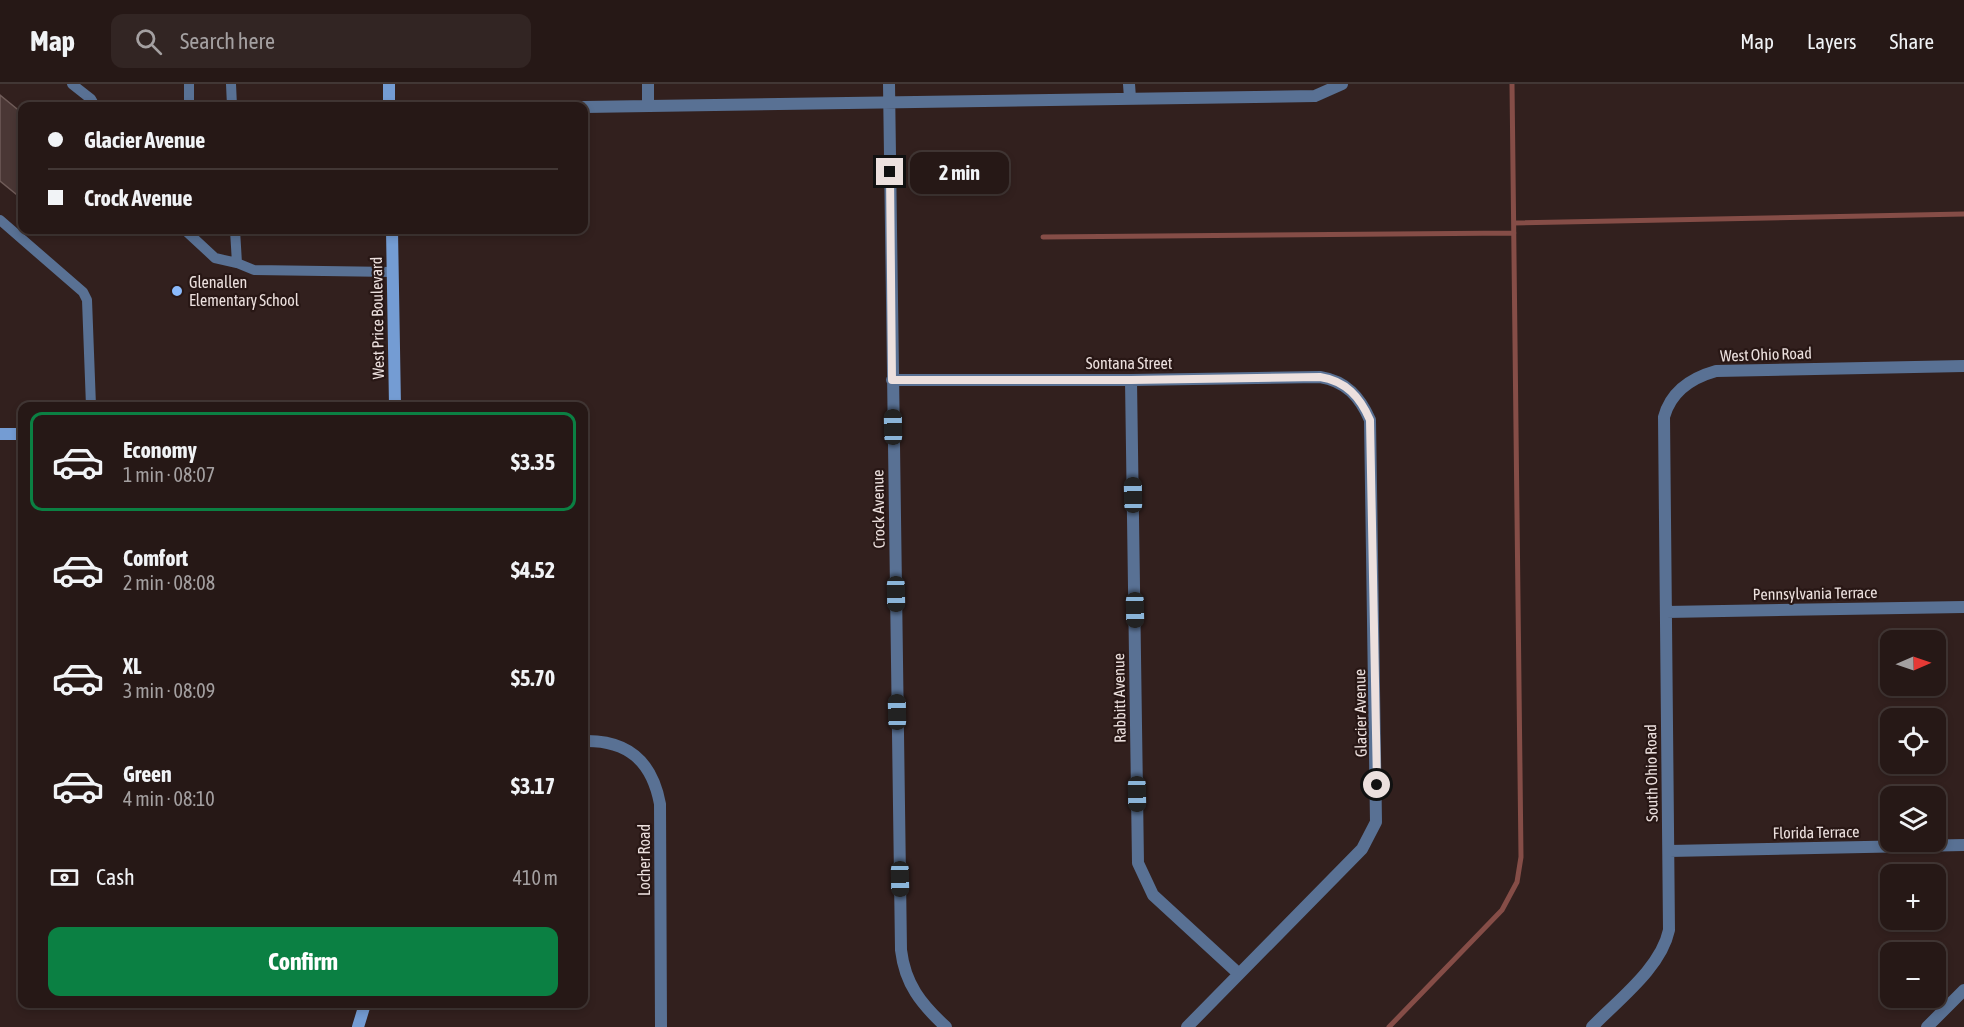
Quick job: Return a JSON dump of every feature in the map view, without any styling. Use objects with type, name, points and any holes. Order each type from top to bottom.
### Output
[{"type":"street","points":[[389,84],[390,102]]},
{"type":"street","points":[[648,84],[648,106]]},
{"type":"street","name":"Crock Avenue","points":[[889,84],[901,950],[903,969],[911,989],[946,1027]]},
{"type":"street","points":[[1130,84],[1130,98]]},
{"type":"street","points":[[588,107],[1315,96],[1342,84]]},
{"type":"street","name":"West Price Boulevard","points":[[392,234],[395,402]]},
{"type":"street","name":"West Ohio Road","points":[[1665,490],[1664,417],[1674,395],[1697,376],[1716,371],[1964,366]]},
{"type":"street","name":"Sontana Street","points":[[892,380],[1320,377],[1346,386],[1359,398]]},
{"type":"street","name":"Rabbitt Avenue","points":[[1131,380],[1138,863],[1153,895],[1239,974]]},
{"type":"street","name":"Glacier Avenue","points":[[1187,1027],[1362,849],[1376,822],[1370,420],[1359,398]]},
{"type":"street","points":[[0,434],[18,434]]},
{"type":"street","name":"South Ohio Road","points":[[1592,1027],[1660,956],[1669,930],[1665,490]]},
{"type":"street","name":"Pennsylvania Terrace","points":[[1666,612],[1964,607]]},
{"type":"street","name":"Locher Road","points":[[588,741],[609,742],[625,748],[640,759],[657,788],[660,804],[661,1027]]},
{"type":"street","name":"Florida Terrace","points":[[1669,851],[1964,845]]},
{"type":"street","points":[[1927,1027],[1964,990]]},
{"type":"street","points":[[358,1027],[364,1008]]},
{"type":"lane","points":[[72,84],[92,102]]},
{"type":"lane","points":[[189,84],[189,102]]},
{"type":"lane","points":[[231,84],[232,102]]},
{"type":"lane","points":[[0,220],[83,292],[87,300],[91,402]]},
{"type":"lane","points":[[190,234],[215,258],[254,270],[393,273]]},
{"type":"lane","points":[[235,234],[237,263]]},
{"type":"building","points":[[0,95],[18,110],[18,196],[0,181]]},
{"type":"waterway","points":[[1389,1027],[1502,910],[1517,882],[1521,857],[1512,84]]},
{"type":"waterway","points":[[1514,223],[1964,214]]},
{"type":"waterway","points":[[1043,237],[1514,233]]},
{"type":"place","name":"Glenallen Elementary School","points":[[177,291]]},
{"type":"route","points":[[890,172],[892,380],[1320,377],[1346,386],[1359,398],[1370,420],[1377,785]]}]
